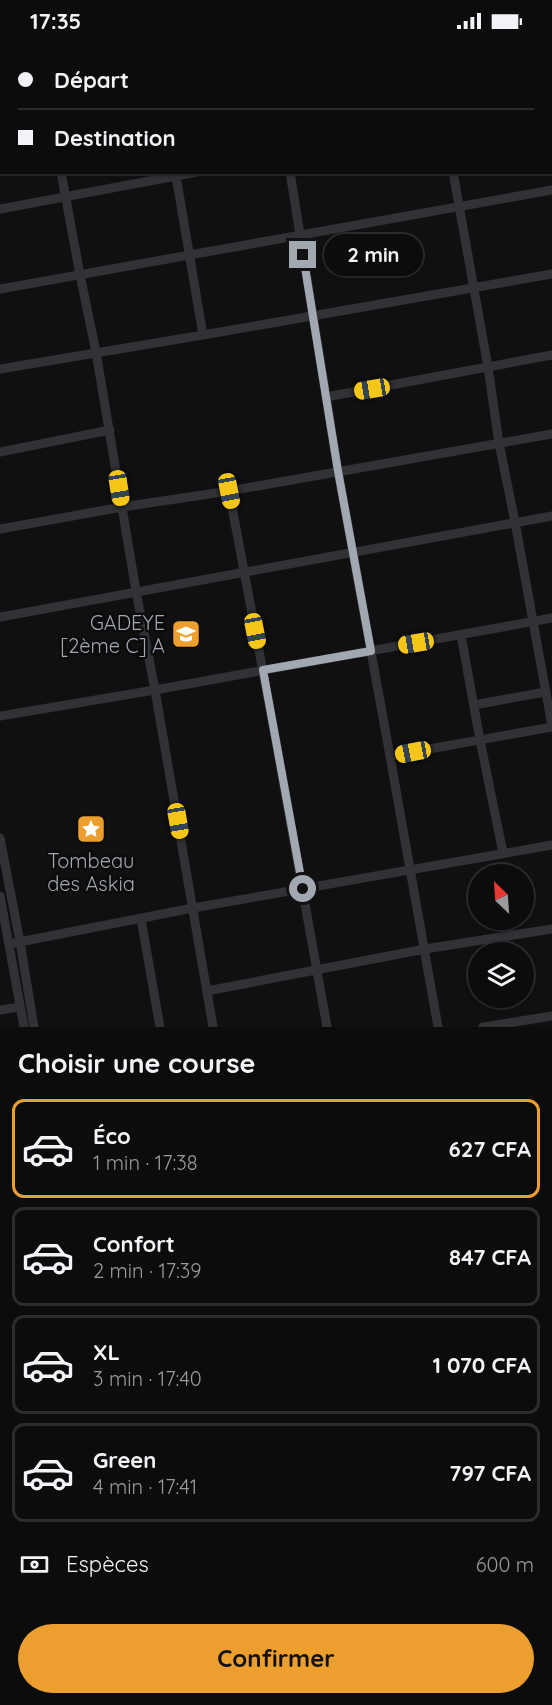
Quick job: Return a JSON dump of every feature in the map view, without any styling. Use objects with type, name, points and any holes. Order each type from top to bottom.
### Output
[{"type":"street","points":[[61,174],[110,430],[213,1027]]},
{"type":"street","points":[[0,209],[186,174]]},
{"type":"street","points":[[290,174],[338,471],[438,1027]]},
{"type":"street","points":[[390,756],[552,726],[499,443],[488,367],[453,174]]},
{"type":"street","points":[[176,176],[203,335]]},
{"type":"street","points":[[0,289],[552,190]]},
{"type":"street","points":[[0,369],[552,274]]},
{"type":"street","points":[[326,397],[552,355]]},
{"type":"street","points":[[0,452],[110,430]]},
{"type":"street","points":[[0,528],[229,491],[552,434]]},
{"type":"street","points":[[229,491],[327,1027]]},
{"type":"street","points":[[0,617],[552,516]]},
{"type":"street","points":[[0,716],[552,618]]},
{"type":"street","points":[[461,634],[503,854]]},
{"type":"street","points":[[474,705],[545,692]]},
{"type":"street","points":[[0,838],[34,1027]]},
{"type":"street","points":[[9,944],[193,908],[552,844]]},
{"type":"street","points":[[0,896],[24,1027]]},
{"type":"street","points":[[141,919],[160,1027]]},
{"type":"street","points":[[207,991],[552,929]]},
{"type":"street","points":[[0,1010],[20,1006]]},
{"type":"street","points":[[483,1027],[552,1016]]},
{"type":"place","name":"GADEYE [2ème C] A","points":[[186,634]]},
{"type":"place","name":"Tombeau des Askia","points":[[91,829]]},
{"type":"route","points":[[303,255],[338,471],[371,651],[263,670],[303,889]]}]
